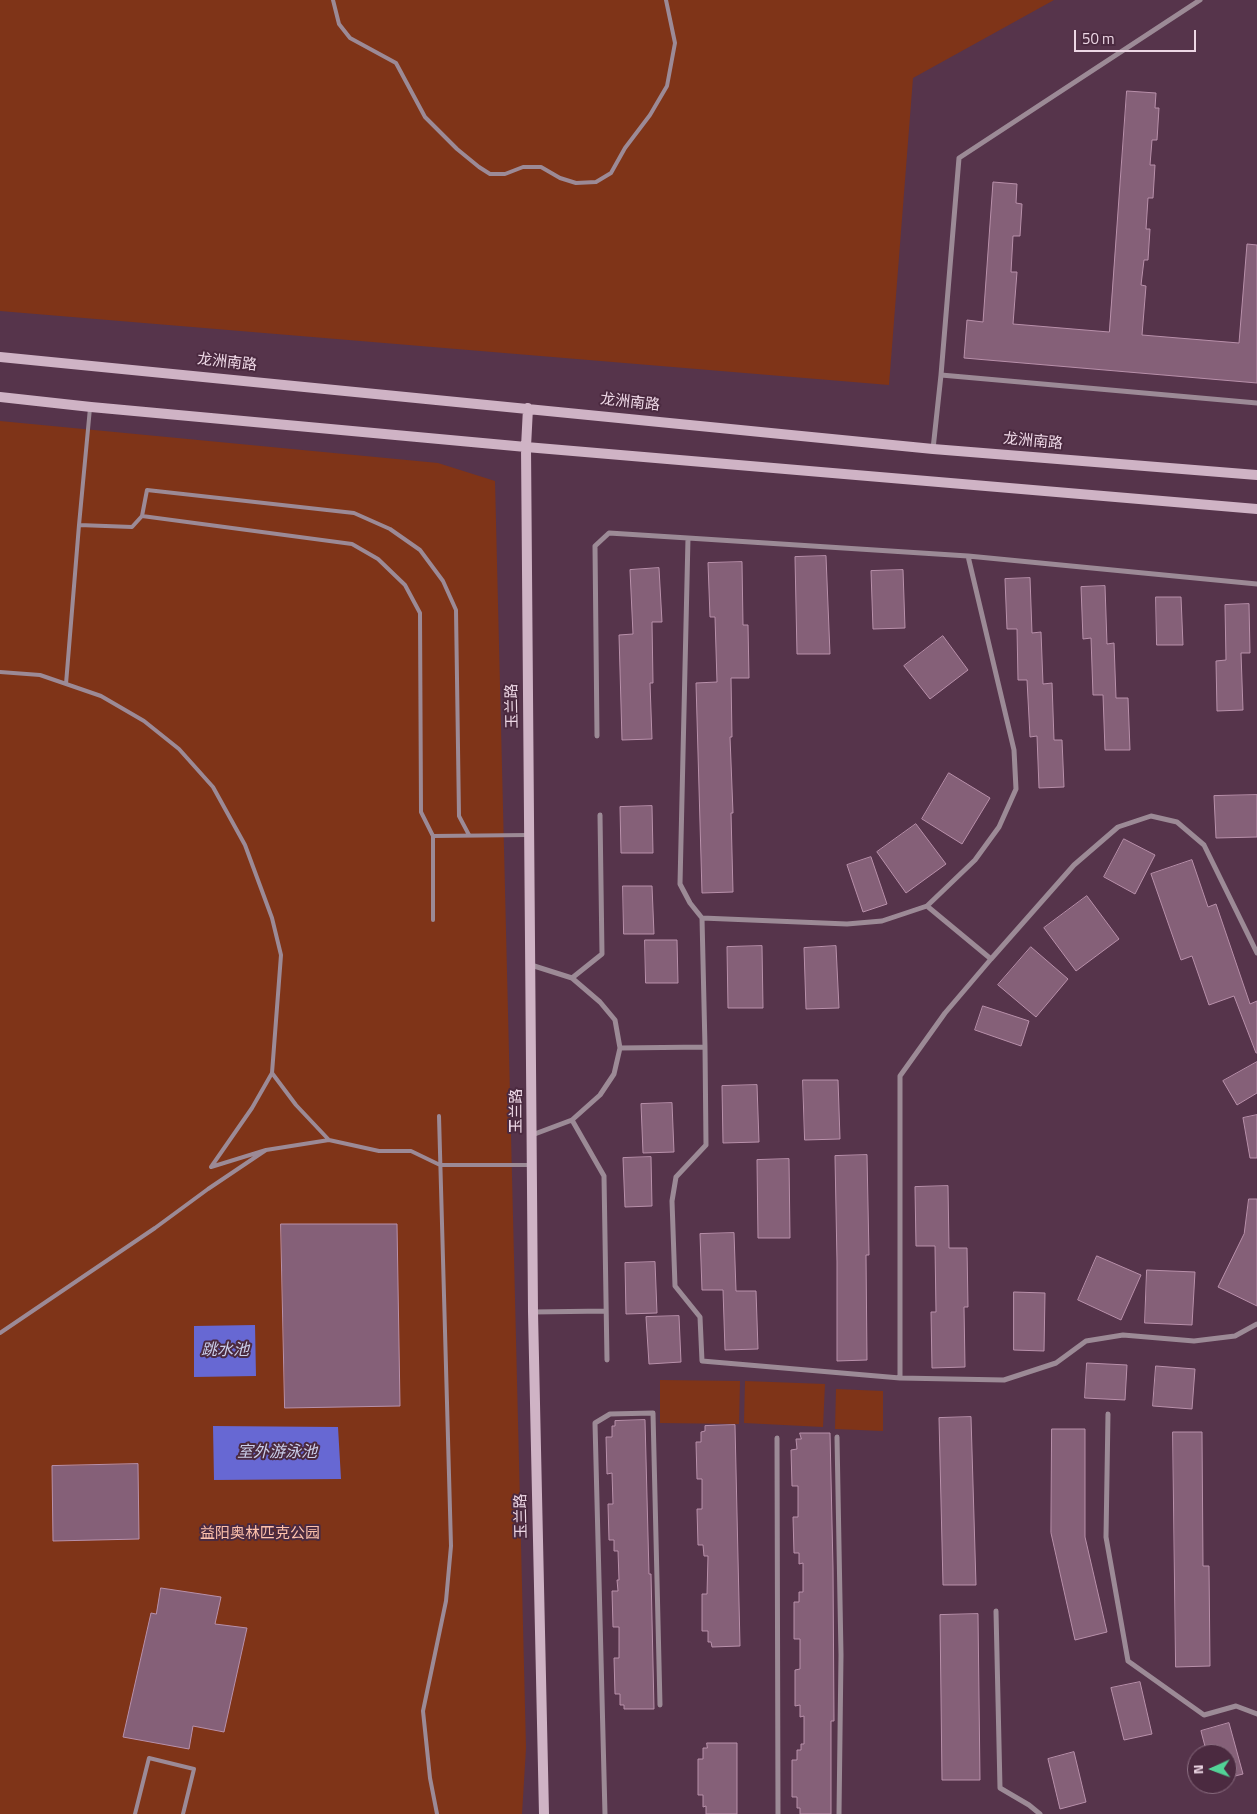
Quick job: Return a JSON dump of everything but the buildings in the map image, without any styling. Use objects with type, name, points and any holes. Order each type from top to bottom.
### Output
[{"type":"main road","name":"龙洲南路","points":[[0,357],[933,449],[1257,476]]},
{"type":"main road","points":[[0,397],[526,447],[1257,509]]},
{"type":"main road","name":"玉兰路","points":[[528,408],[526,447],[533,1312],[544,1814]]},
{"type":"street","points":[[933,449],[959,158],[1200,0]]},
{"type":"street","points":[[941,375],[1257,402]]},
{"type":"street","points":[[597,736],[595,546],[609,533],[968,556],[1257,584]]},
{"type":"street","points":[[688,538],[680,884],[690,903],[702,918],[706,1144],[676,1177],[672,1201],[675,1286],[700,1318],[702,1361],[900,1378],[1004,1380],[1056,1363],[1086,1341],[1122,1335],[1194,1341],[1235,1336],[1257,1324]]},
{"type":"street","points":[[702,918],[847,924],[882,921],[927,906],[975,860],[999,827],[1016,789],[1014,750],[968,556]]},
{"type":"street","points":[[572,978],[602,954],[600,815]]},
{"type":"street","points":[[900,1378],[900,1076],[944,1013],[1074,865],[1118,827],[1151,816],[1177,822],[1204,845],[1257,953]]},
{"type":"street","points":[[927,906],[991,959]]},
{"type":"street","points":[[530,965],[572,978],[600,1002],[615,1020],[620,1048],[614,1074],[600,1095],[572,1120],[532,1135]]},
{"type":"street","points":[[620,1048],[705,1047]]},
{"type":"street","points":[[572,1120],[604,1176],[607,1360]]},
{"type":"street","points":[[533,1312],[606,1311]]},
{"type":"street","points":[[605,1814],[595,1423],[610,1414],[653,1413],[660,1705]]},
{"type":"street","points":[[1108,1414],[1106,1537],[1128,1661],[1204,1715],[1236,1706],[1257,1714]]},
{"type":"street","points":[[837,1437],[840,1656],[839,1814]]},
{"type":"street","points":[[777,1438],[778,1814]]},
{"type":"street","points":[[996,1611],[1000,1788],[1029,1805],[1040,1814]]},
{"type":"lane","points":[[333,0],[338,24],[350,38],[396,63],[425,117],[457,149],[479,167],[490,174],[505,174],[523,166],[541,167],[560,178],[576,183],[596,182],[611,173],[668,86],[675,43],[666,0]]},
{"type":"lane","points":[[66,684],[91,407]]},
{"type":"lane","points":[[80,525],[132,527],[142,516],[147,490],[354,513],[390,529],[420,550],[443,581],[456,610],[459,816],[469,835]]},
{"type":"lane","points":[[142,516],[352,544],[378,559],[405,585],[420,613],[420,812],[433,836],[433,920]]},
{"type":"lane","points":[[0,672],[40,676],[66,684],[101,696],[144,721],[178,749],[213,787],[245,845],[272,918],[280,955],[272,1073],[252,1108],[211,1167],[266,1150],[329,1140],[379,1151],[411,1151],[440,1165],[532,1165]]},
{"type":"lane","points":[[433,836],[530,835]]},
{"type":"lane","points":[[272,1073],[296,1105],[329,1140]]},
{"type":"lane","points":[[437,1814],[430,1778],[422,1711],[446,1601],[451,1546],[439,1116]]},
{"type":"lane","points":[[0,1333],[156,1228],[208,1189],[266,1150]]},
{"type":"lane","points":[[135,1814],[149,1758],[194,1769],[183,1814]]},
{"type":"green space","points":[[0,0],[1054,0],[913,78],[889,385],[0,311]]},
{"type":"green space","name":"益阳奥林匹克公园","points":[[0,421],[438,463],[495,481],[526,1748],[522,1814],[0,1814]]},
{"type":"green space","points":[[660,1380],[740,1381],[739,1424],[660,1423]]},
{"type":"green space","points":[[745,1381],[825,1384],[823,1427],[744,1423]]},
{"type":"green space","points":[[836,1389],[883,1391],[883,1431],[835,1429]]},
{"type":"water","name":"跳水池","points":[[255,1325],[256,1376],[194,1377],[194,1326]]},
{"type":"water","name":"室外游泳池","points":[[213,1426],[338,1427],[341,1479],[214,1480]]}]
